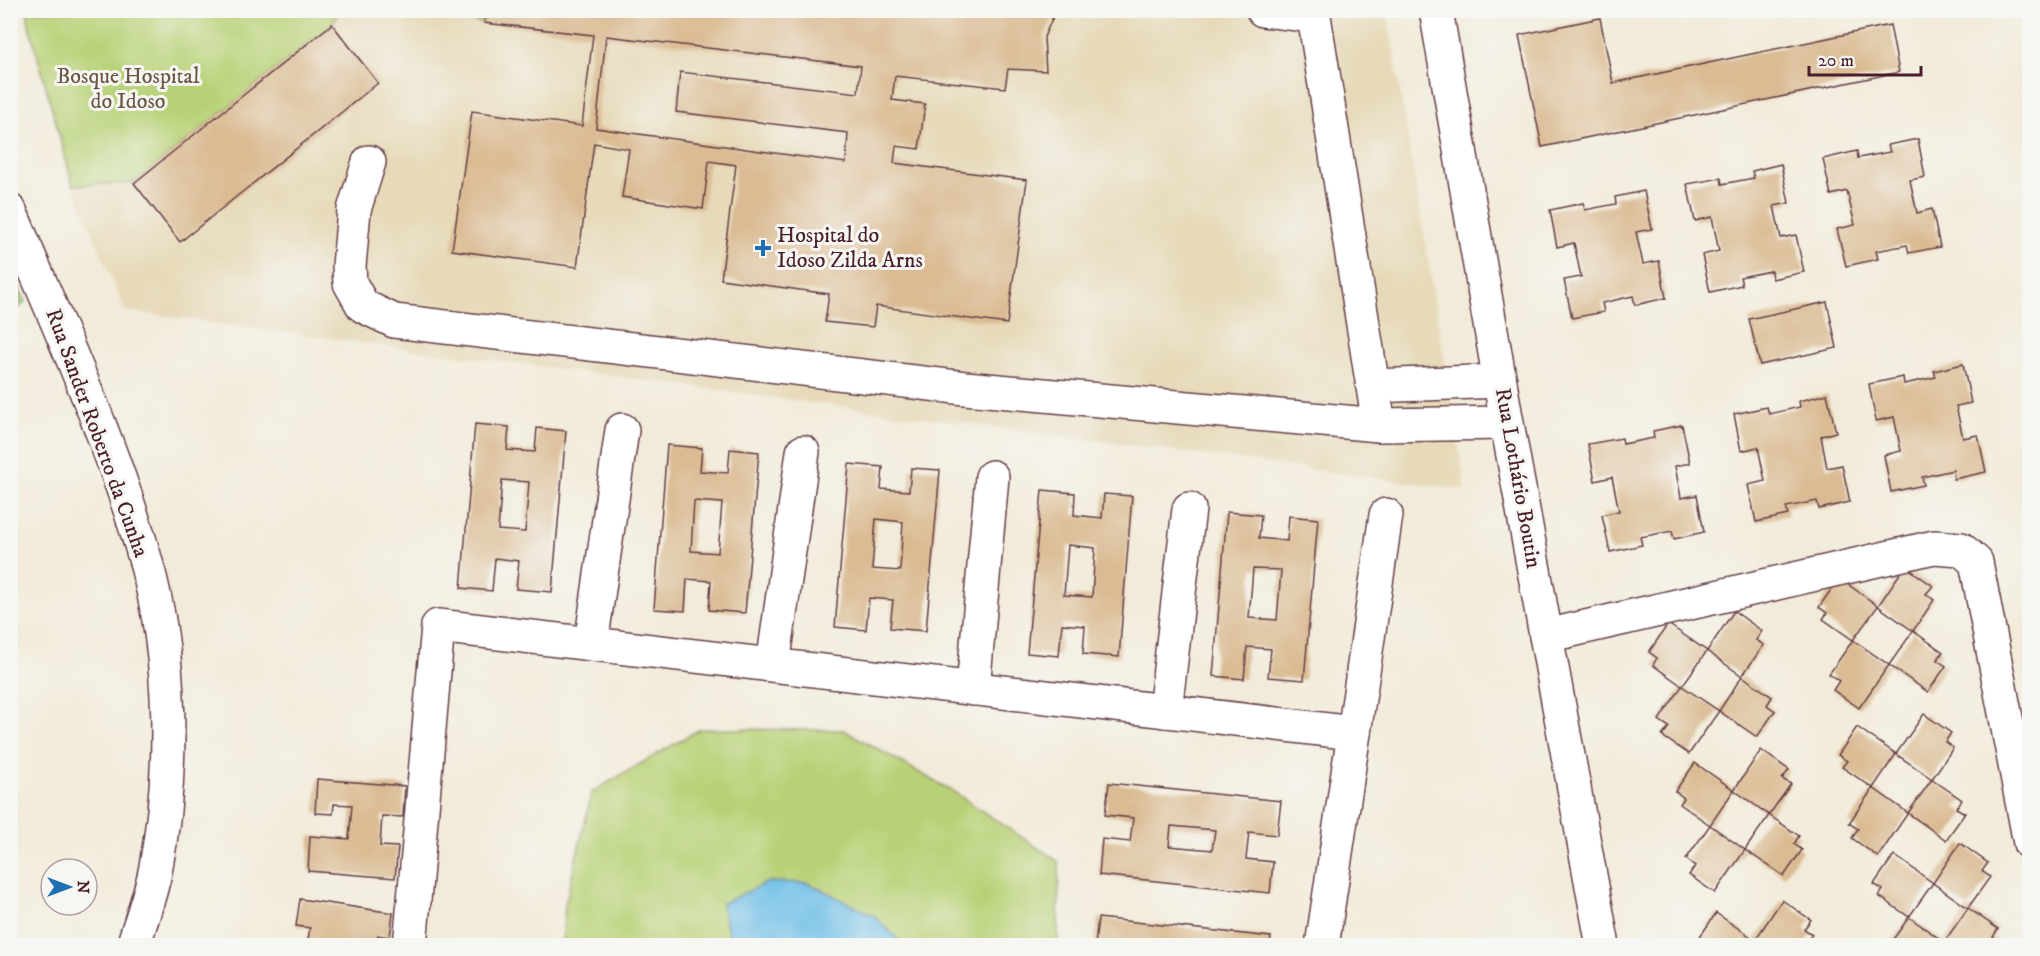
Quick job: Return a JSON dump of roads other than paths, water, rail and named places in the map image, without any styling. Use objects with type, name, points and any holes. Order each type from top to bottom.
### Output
[{"type":"street","points":[[1263,10],[1314,16],[1379,425]]},
{"type":"street","name":"Rua Lothário Boutin","points":[[1436,10],[1507,423],[1603,945]]},
{"type":"street","points":[[369,162],[354,210],[349,266],[350,283],[363,306],[394,321],[965,388],[1379,425],[1507,423]]},
{"type":"street","name":"Rua Sander Roberto da Cunha","points":[[10,211],[94,411],[121,482],[146,563],[162,641],[168,720],[166,798],[155,873],[133,945]]},
{"type":"street","points":[[1373,386],[1500,381]]},
{"type":"street","points":[[591,644],[622,430]]},
{"type":"street","points":[[772,665],[803,452]]},
{"type":"street","points":[[973,688],[992,477]]},
{"type":"street","points":[[1165,711],[1189,508]]},
{"type":"street","points":[[1322,945],[1386,515]]},
{"type":"street","points":[[1546,636],[1934,547],[1961,549],[1976,562],[2030,843]]},
{"type":"street","points":[[410,945],[438,626],[1354,733]]},
{"type":"water","points":[[768,882],[808,883],[873,915],[904,945],[736,945],[730,939],[721,904]]},
{"type":"place","name":"Hospital do Idoso Zilda Arns","points":[[763,248]]},
{"type":"park label","name":"Bosque Hospital do Idoso","points":[[128,88]]}]
